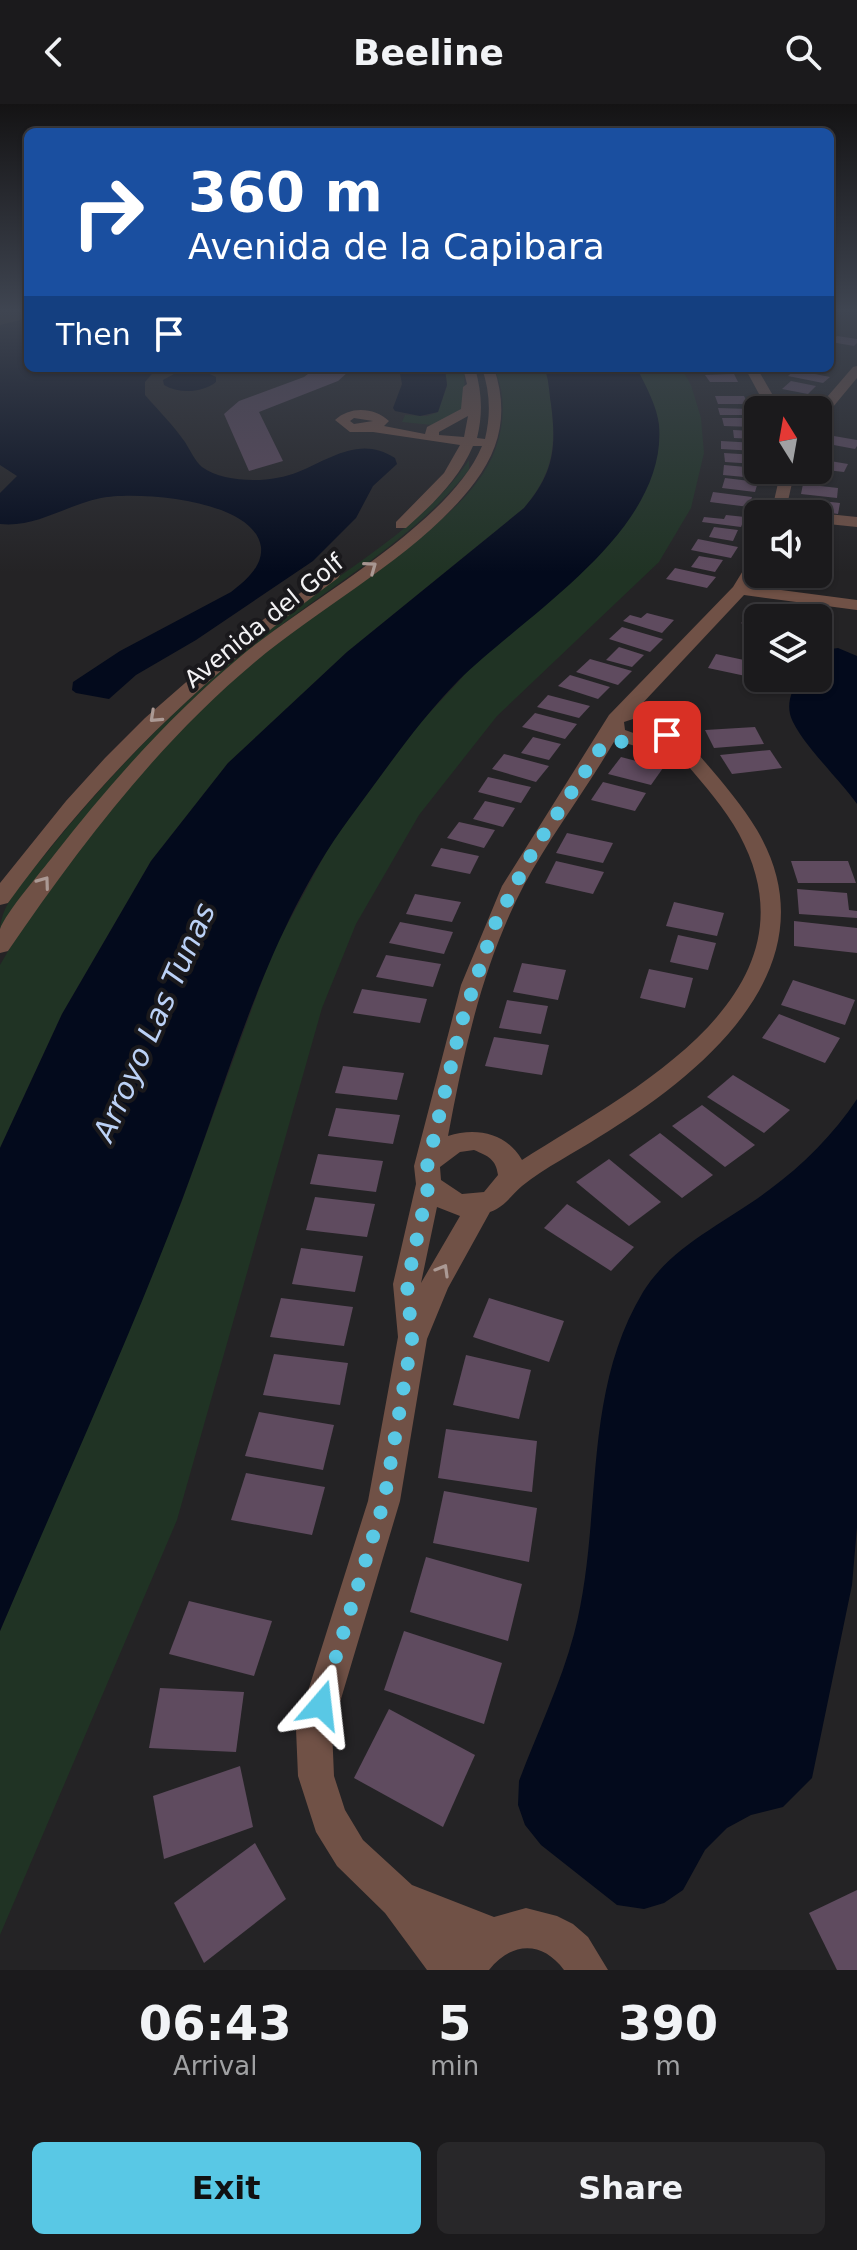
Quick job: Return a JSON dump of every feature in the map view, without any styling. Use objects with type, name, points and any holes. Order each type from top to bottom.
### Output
[{"type":"street","points":[[435,432],[467,411],[468,398]]},
{"type":"street","name":"Avenida del Golf","points":[[0,898],[64,815],[116,756],[189,685],[260,627],[395,530],[440,488],[463,457],[472,435],[477,398]]},
{"type":"street","points":[[377,424],[435,432],[492,435],[496,398]]},
{"type":"street","points":[[395,530],[447,464],[446,449],[435,432]]},
{"type":"street","name":"Avenida del Golf","points":[[0,946],[46,879],[141,761],[246,660],[439,514],[478,467],[492,435]]},
{"type":"street","points":[[832,519],[857,522]]},
{"type":"street","points":[[412,1339],[407,1284],[442,1101],[461,1024],[494,926],[534,849],[616,721],[744,583]]},
{"type":"street","points":[[740,590],[857,605]]},
{"type":"street","points":[[602,746],[656,741],[667,726],[670,664]]},
{"type":"street","points":[[429,1171],[444,1199],[468,1206],[501,1195],[512,1179],[559,1147],[640,1100],[717,1038],[745,999],[762,961],[773,905],[768,878],[747,830],[691,763],[667,726],[643,712],[616,721]]},
{"type":"street","points":[[616,721],[618,734],[691,763]]},
{"type":"street","points":[[442,1101],[466,1139]]},
{"type":"street","points":[[429,1171],[444,1145],[466,1139],[525,1150],[559,1147]]},
{"type":"street","points":[[495,1146],[509,1160],[512,1179]]},
{"type":"street","points":[[447,1970],[437,1947],[399,1899],[350,1853],[329,1819],[316,1776],[314,1729],[384,1501],[412,1339],[435,1284],[481,1204]]},
{"type":"street","points":[[399,1899],[493,1936]]},
{"type":"street","points":[[464,1970],[476,1950],[493,1936],[515,1927],[538,1928],[560,1938],[579,1955],[588,1970]]},
{"type":"green space","points":[[443,398],[465,398],[460,413],[432,425],[402,422],[405,415],[427,416],[438,412]]},
{"type":"green space","points":[[502,398],[550,398],[553,444],[545,475],[536,491],[524,508],[347,652],[228,763],[151,861],[62,1014],[0,1148],[0,965],[54,881],[148,764],[219,693],[273,646],[429,529],[468,493],[493,456],[503,412]]},
{"type":"green space","points":[[648,398],[695,398],[701,418],[704,453],[691,508],[659,562],[497,716],[419,815],[356,924],[322,1008],[177,1520],[0,1935],[0,1631],[181,1203],[273,951],[331,843],[418,725],[460,680],[659,424]]},
{"type":"green space","points":[[469,460],[469,470],[420,521],[254,647],[149,745],[56,854],[0,932],[5,909],[19,886],[79,813],[135,752],[257,640],[409,525],[451,484]]},
{"type":"water","points":[[0,398],[148,398],[180,436],[199,465],[212,473],[236,479],[263,480],[287,476],[357,449],[382,451],[395,458],[397,464],[373,486],[356,518],[313,561],[196,640],[136,675],[109,699],[76,693],[72,690],[73,682],[120,651],[231,592],[247,579],[261,554],[254,531],[238,518],[217,509],[192,502],[140,496],[101,498],[26,523],[0,524],[0,493],[17,476],[0,465]]},
{"type":"water","points":[[397,398],[443,398],[438,412],[420,416],[393,408]]},
{"type":"water","name":"Arroyo Las Tunas","points":[[550,398],[651,398],[659,425],[656,464],[641,501],[617,536],[587,568],[486,655],[443,697],[388,766],[320,862],[295,908],[253,1003],[161,1254],[0,1631],[0,1148],[62,1014],[151,861],[228,763],[347,652],[524,508],[541,484],[551,460]]},
{"type":"water","points":[[838,648],[857,656],[857,804],[801,735],[789,709],[792,692],[832,692],[832,649]]},
{"type":"water","points":[[857,1099],[857,1527],[852,1585],[812,1778],[783,1807],[751,1815],[727,1828],[705,1850],[683,1890],[664,1903],[644,1909],[617,1905],[541,1845],[525,1825],[518,1805],[519,1781],[556,1689],[574,1634],[589,1547],[601,1416],[610,1374],[623,1332],[655,1275],[701,1235],[753,1202],[794,1170],[828,1137]]},
{"type":"building","points":[[247,398],[294,398],[259,412],[283,461],[249,471],[224,414]]},
{"type":"building","points":[[716,398],[744,398],[744,404],[718,404]]},
{"type":"building","points":[[718,408],[744,409],[744,415],[720,415]]},
{"type":"building","points":[[722,418],[744,418],[744,427],[724,426]]},
{"type":"building","points":[[733,430],[744,431],[744,438],[734,438]]},
{"type":"building","points":[[832,436],[857,440],[855,449],[832,445]]},
{"type":"building","points":[[721,441],[744,442],[744,450],[721,449]]},
{"type":"building","points":[[724,453],[744,454],[744,463],[725,462]]},
{"type":"building","points":[[832,461],[848,464],[844,472],[832,471]]},
{"type":"building","points":[[724,465],[744,467],[744,477],[723,475]]},
{"type":"building","points":[[725,478],[744,480],[744,484],[757,484],[755,492],[722,488]]},
{"type":"building","points":[[803,484],[838,488],[837,498],[801,494]]},
{"type":"building","points":[[713,492],[752,497],[751,500],[744,500],[744,506],[710,502]]},
{"type":"building","points":[[832,502],[840,503],[838,514],[832,513]]},
{"type":"building","points":[[726,515],[744,517],[741,527],[702,522],[704,517],[724,519]]},
{"type":"building","points":[[714,527],[738,530],[733,541],[709,537]]},
{"type":"building","points":[[698,539],[738,547],[731,558],[691,550]]},
{"type":"building","points":[[699,556],[723,560],[715,572],[691,567]]},
{"type":"building","points":[[675,568],[716,577],[707,588],[666,579]]},
{"type":"building","points":[[647,613],[674,620],[662,633],[623,621],[630,615],[641,618]]},
{"type":"building","points":[[622,627],[663,639],[650,652],[609,639]]},
{"type":"building","points":[[619,647],[644,655],[632,667],[606,660]]},
{"type":"building","points":[[716,654],[744,660],[744,676],[708,668]]},
{"type":"building","points":[[590,659],[632,671],[618,685],[576,672]]},
{"type":"building","points":[[570,675],[610,687],[598,699],[558,686]]},
{"type":"building","points":[[548,695],[590,706],[579,718],[537,707]]},
{"type":"building","points":[[535,713],[577,724],[565,739],[522,727]]},
{"type":"building","points":[[755,727],[764,744],[714,748],[705,730]]},
{"type":"building","points":[[533,737],[561,744],[549,760],[521,753]]},
{"type":"building","points":[[770,750],[782,768],[732,774],[720,755]]},
{"type":"building","points":[[504,754],[549,766],[536,782],[492,769]]},
{"type":"building","points":[[621,757],[663,768],[651,785],[608,774]]},
{"type":"building","points":[[488,777],[531,787],[521,803],[478,792]]},
{"type":"building","points":[[603,782],[646,793],[635,811],[591,800]]},
{"type":"building","points":[[485,801],[515,808],[503,827],[473,819]]},
{"type":"building","points":[[459,822],[495,830],[484,848],[447,838]]},
{"type":"building","points":[[567,833],[613,843],[603,863],[556,853]]},
{"type":"building","points":[[441,848],[479,856],[470,874],[431,866]]},
{"type":"building","points":[[556,861],[604,872],[593,894],[545,883]]},
{"type":"building","points":[[791,861],[848,861],[856,883],[798,883]]},
{"type":"building","points":[[797,889],[847,893],[849,910],[857,911],[857,918],[799,914]]},
{"type":"building","points":[[415,894],[461,902],[452,922],[406,914]]},
{"type":"building","points":[[674,902],[724,913],[717,936],[666,926]]},
{"type":"building","points":[[794,921],[857,928],[857,953],[794,946]]},
{"type":"building","points":[[400,922],[453,932],[444,954],[389,943]]},
{"type":"building","points":[[678,935],[716,943],[708,970],[670,962]]},
{"type":"building","points":[[386,955],[441,964],[433,987],[376,977]]},
{"type":"building","points":[[522,963],[566,970],[558,1000],[513,992]]},
{"type":"building","points":[[649,969],[693,978],[685,1008],[640,998]]},
{"type":"building","points":[[793,980],[855,1000],[845,1025],[781,1005]]},
{"type":"building","points":[[362,989],[427,999],[420,1023],[353,1013]]},
{"type":"building","points":[[507,1000],[548,1006],[541,1034],[499,1028]]},
{"type":"building","points":[[779,1014],[840,1038],[825,1063],[762,1038]]},
{"type":"building","points":[[494,1037],[549,1045],[542,1075],[485,1066]]},
{"type":"building","points":[[343,1066],[404,1073],[397,1100],[335,1093]]},
{"type":"building","points":[[733,1075],[790,1110],[764,1133],[707,1097]]},
{"type":"building","points":[[702,1105],[755,1145],[725,1167],[672,1126]]},
{"type":"building","points":[[336,1108],[400,1115],[393,1144],[328,1136]]},
{"type":"building","points":[[660,1133],[713,1175],[682,1198],[629,1155]]},
{"type":"building","points":[[318,1154],[383,1161],[376,1192],[310,1184]]},
{"type":"building","points":[[609,1159],[661,1202],[629,1226],[576,1182]]},
{"type":"building","points":[[315,1197],[375,1204],[367,1237],[306,1230]]},
{"type":"building","points":[[567,1204],[634,1247],[611,1271],[544,1228]]},
{"type":"building","points":[[301,1248],[363,1256],[355,1292],[292,1284]]},
{"type":"building","points":[[281,1298],[353,1307],[344,1346],[270,1337]]},
{"type":"building","points":[[489,1298],[564,1321],[549,1362],[473,1337]]},
{"type":"building","points":[[274,1354],[348,1363],[340,1405],[263,1395]]},
{"type":"building","points":[[466,1355],[531,1370],[519,1419],[453,1405]]},
{"type":"building","points":[[259,1412],[334,1425],[323,1470],[245,1456]]},
{"type":"building","points":[[446,1429],[537,1441],[532,1492],[438,1478]]},
{"type":"building","points":[[246,1473],[325,1487],[312,1535],[231,1520]]},
{"type":"building","points":[[444,1491],[537,1508],[529,1562],[433,1543]]},
{"type":"building","points":[[426,1557],[522,1584],[508,1641],[410,1612]]},
{"type":"building","points":[[189,1601],[272,1621],[254,1676],[169,1654]]},
{"type":"building","points":[[404,1631],[502,1663],[484,1724],[384,1690]]},
{"type":"building","points":[[160,1688],[244,1692],[236,1752],[149,1748]]},
{"type":"building","points":[[389,1709],[475,1755],[443,1827],[354,1778]]},
{"type":"building","points":[[240,1766],[253,1827],[164,1859],[153,1796]]},
{"type":"building","points":[[255,1843],[286,1899],[204,1963],[174,1903]]},
{"type":"building","points":[[857,1890],[857,1970],[837,1970],[809,1913]]},
{"type":"route","points":[[321,1705],[384,1501],[412,1339],[407,1284],[429,1183],[427,1167],[461,1024],[494,926],[534,849],[602,746],[629,740],[656,741],[667,735]]}]
